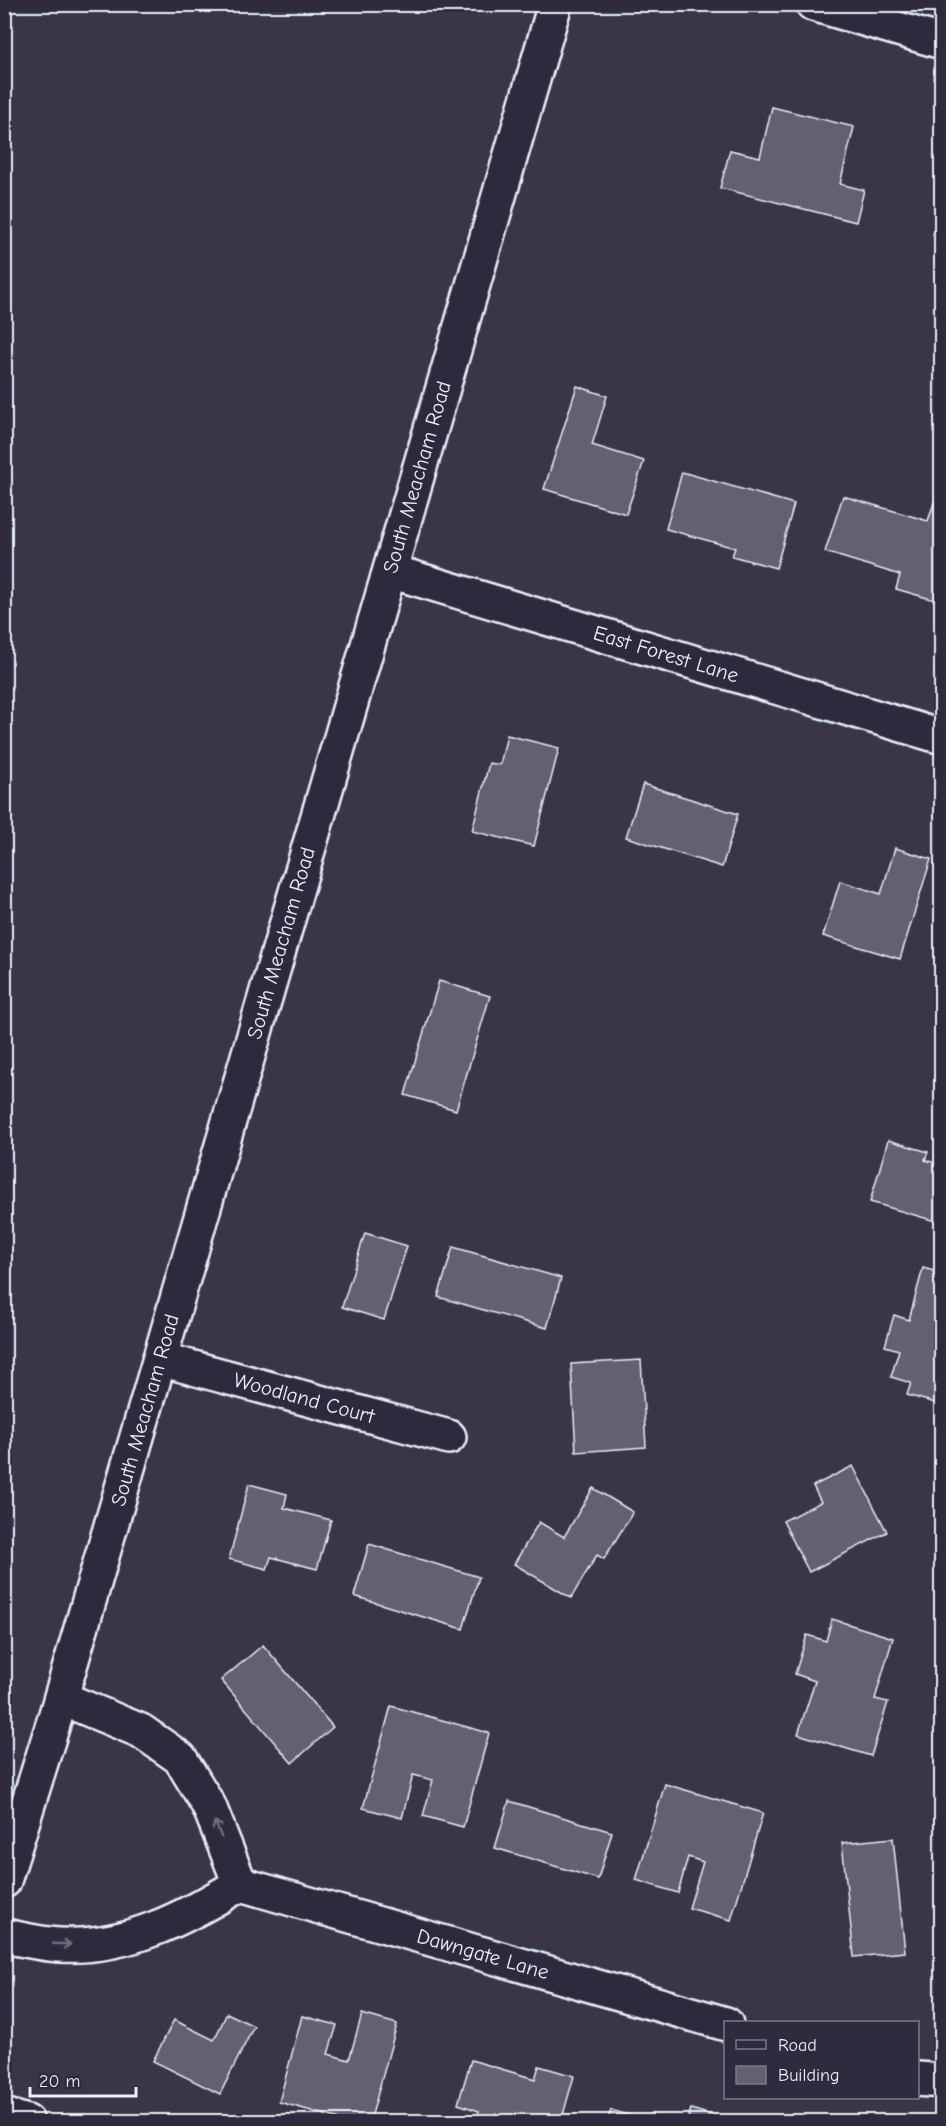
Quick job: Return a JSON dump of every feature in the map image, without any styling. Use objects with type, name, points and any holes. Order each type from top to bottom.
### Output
[{"type":"street","name":"South Meacham Road","points":[[4,1881],[61,1698],[555,4]]},
{"type":"street","points":[[813,4],[942,42]]},
{"type":"street","name":"East Forest Lane","points":[[390,571],[942,737]]},
{"type":"street","name":"Woodland Court","points":[[160,1359],[449,1437]]},
{"type":"street","points":[[4,1936],[59,1945],[118,1941],[190,1913],[240,1884],[209,1806],[180,1758],[141,1731],[61,1698]]},
{"type":"street","name":"Dawngate Lane","points":[[240,1884],[724,2023]]},
{"type":"street","points":[[919,2079],[942,2081]]},
{"type":"street","points":[[4,2115],[27,2121]]},
{"type":"building","points":[[772,107],[854,127],[840,184],[864,190],[856,222],[720,188],[730,150],[760,157]]},
{"type":"building","points":[[942,207],[942,238],[933,235]]},
{"type":"building","points":[[577,386],[607,396],[592,445],[644,461],[626,514],[544,489]]},
{"type":"building","points":[[682,472],[794,504],[776,568],[732,556],[735,548],[666,529]]},
{"type":"building","points":[[843,496],[928,521],[934,503],[942,505],[942,588],[938,601],[896,589],[900,575],[825,552]]},
{"type":"building","points":[[507,735],[559,748],[534,846],[472,831],[489,763],[500,765]]},
{"type":"building","points":[[643,784],[738,814],[722,867],[626,837]]},
{"type":"building","points":[[895,848],[931,859],[900,959],[823,936],[840,881],[881,894]]},
{"type":"building","points":[[439,981],[490,996],[456,1110],[405,1095]]},
{"type":"building","points":[[888,1140],[928,1152],[925,1160],[942,1165],[942,1223],[870,1202]]},
{"type":"building","points":[[365,1233],[407,1246],[384,1320],[342,1307]]},
{"type":"building","points":[[453,1247],[561,1278],[547,1328],[438,1297]]},
{"type":"building","points":[[923,1268],[942,1273],[942,1405],[907,1395],[911,1383],[891,1377],[899,1350],[885,1346],[894,1315],[909,1320]]},
{"type":"building","points":[[641,1360],[646,1447],[576,1452],[571,1364]]},
{"type":"building","points":[[853,1466],[887,1532],[809,1572],[783,1521],[821,1502],[813,1486]]},
{"type":"building","points":[[249,1484],[287,1494],[284,1508],[331,1520],[317,1569],[271,1557],[267,1569],[229,1559]]},
{"type":"building","points":[[593,1488],[633,1512],[604,1559],[597,1555],[571,1598],[514,1564],[539,1522],[564,1537]]},
{"type":"building","points":[[369,1544],[479,1577],[463,1629],[354,1596]]},
{"type":"building","points":[[832,1619],[893,1638],[875,1699],[888,1702],[871,1756],[798,1734],[815,1681],[795,1674],[807,1635],[826,1641]]},
{"type":"building","points":[[263,1645],[333,1727],[292,1763],[221,1680]]},
{"type":"building","points":[[391,1706],[489,1733],[463,1827],[423,1816],[433,1780],[413,1775],[402,1818],[363,1808]]},
{"type":"building","points":[[665,1784],[763,1813],[731,1920],[689,1908],[703,1862],[688,1857],[678,1893],[636,1880]]},
{"type":"building","points":[[509,1801],[612,1832],[598,1879],[495,1848]]},
{"type":"building","points":[[893,1838],[905,1952],[854,1957],[842,1843]]},
{"type":"building","points":[[227,2013],[254,2026],[220,2094],[153,2061],[174,2020],[214,2040]]},
{"type":"building","points":[[362,2014],[397,2024],[370,2122],[336,2122],[337,2118],[279,2102],[302,2016],[337,2025],[328,2054],[349,2060]]},
{"type":"building","points":[[471,2060],[535,2079],[539,2066],[574,2076],[561,2122],[476,2122],[479,2111],[458,2104]]},
{"type":"building","points":[[691,2109],[731,2121],[731,2122],[687,2122]]},
{"type":"building","points":[[611,2110],[652,2122],[607,2122]]}]
